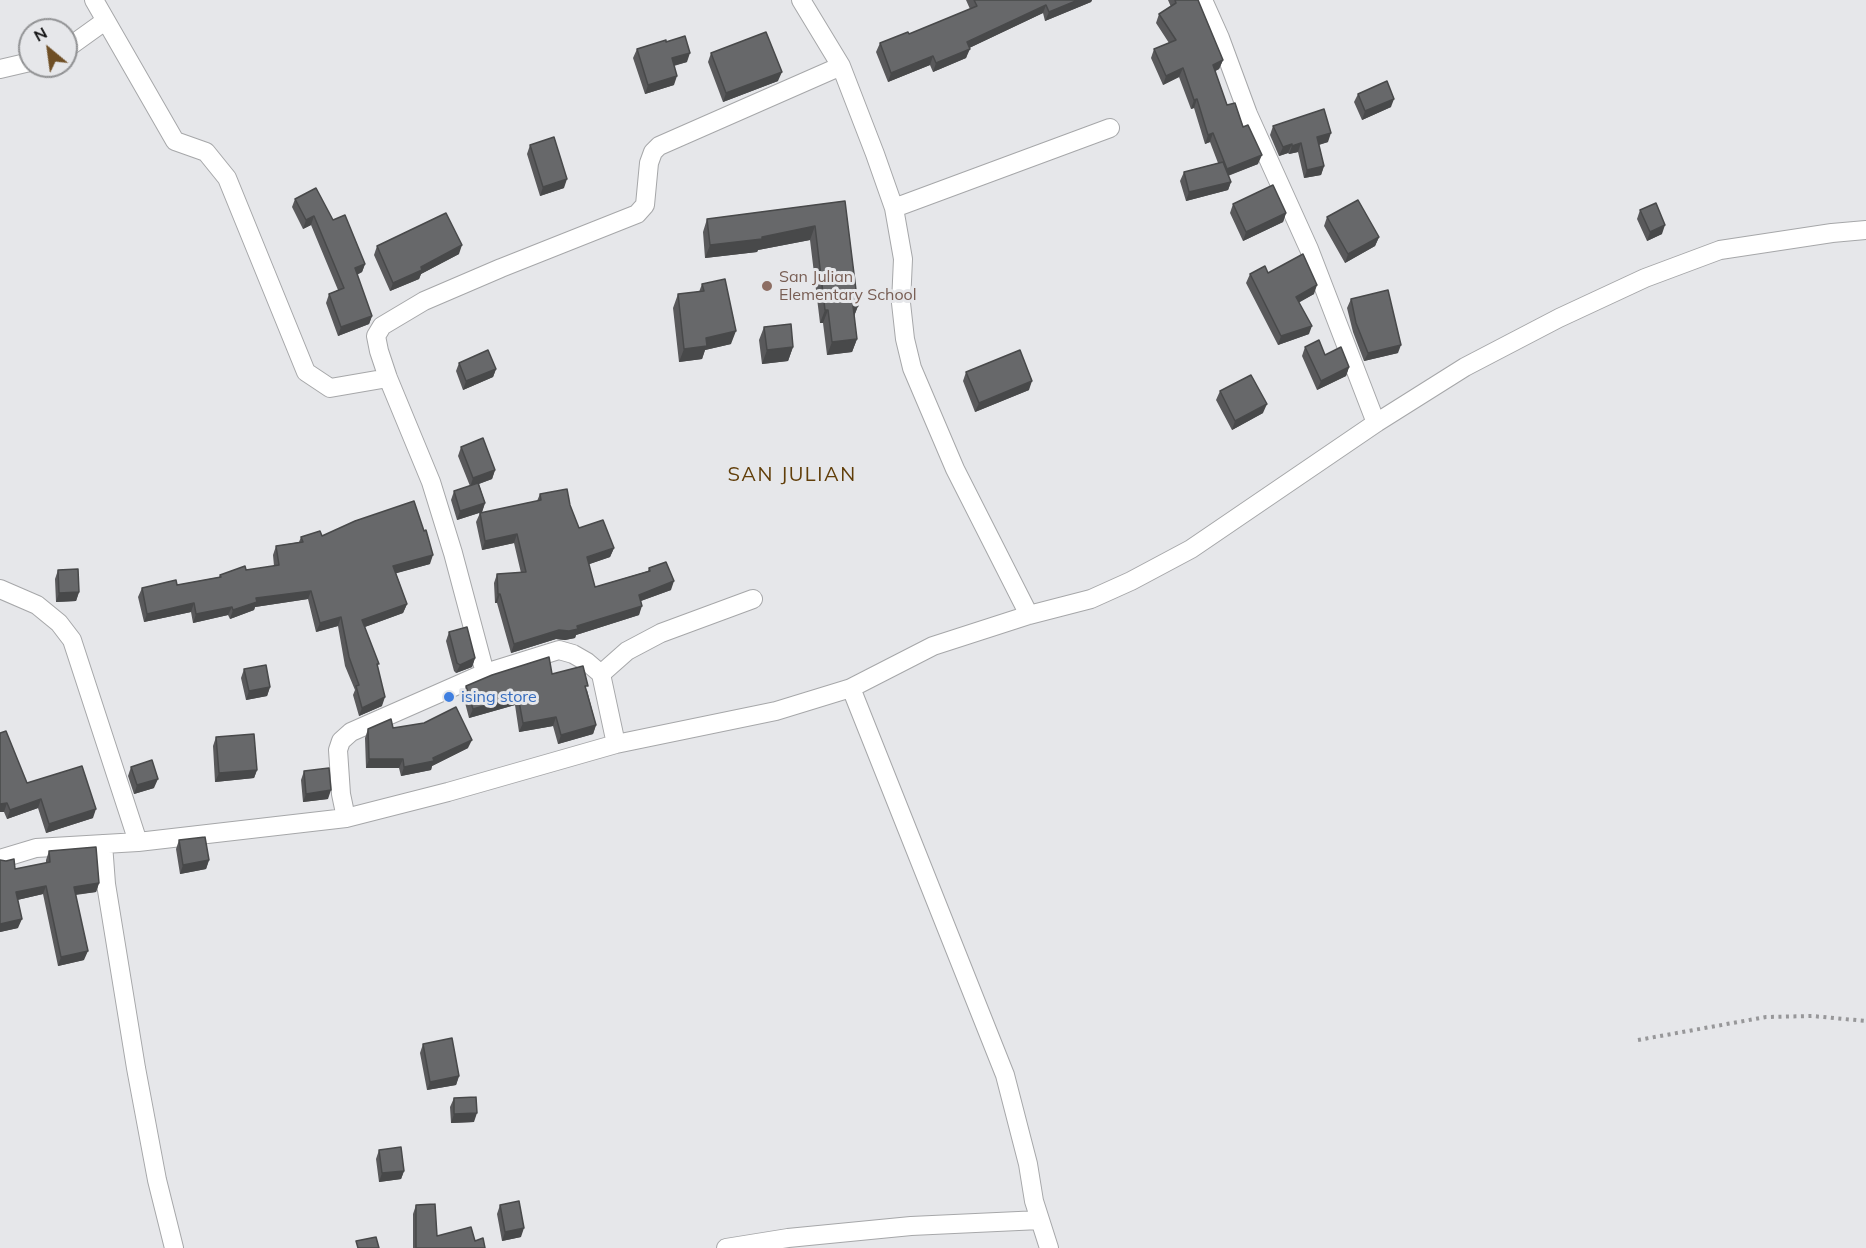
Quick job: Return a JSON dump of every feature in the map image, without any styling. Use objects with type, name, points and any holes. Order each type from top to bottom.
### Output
[{"type":"street","points":[[94,0],[175,141],[206,152],[227,178],[306,372],[330,388],[388,378]]},
{"type":"street","points":[[801,0],[841,66],[894,208],[903,259],[901,303],[905,339],[912,368],[955,468],[1029,615]]},
{"type":"street","points":[[1203,0],[1220,38],[1248,114],[1309,249],[1376,423]]},
{"type":"street","points":[[78,40],[105,21]]},
{"type":"street","points":[[0,69],[18,65]]},
{"type":"street","points":[[485,673],[451,544],[435,494],[388,378],[376,336],[382,326],[424,301],[637,214],[645,206],[649,163],[653,152],[659,146],[841,66]]},
{"type":"street","points":[[894,208],[1110,128]]},
{"type":"street","points":[[0,859],[36,848],[138,842],[346,819],[616,744],[776,711],[851,688],[933,646],[1029,615],[1092,599],[1131,581],[1191,549],[1376,423],[1465,367],[1559,318],[1645,278],[1720,250],[1866,230]]},
{"type":"street","points":[[0,589],[37,605],[59,623],[72,640],[138,842]]},
{"type":"street","points":[[601,674],[627,651],[661,633],[753,598]]},
{"type":"street","points":[[346,819],[341,794],[338,750],[341,741],[351,732],[485,673],[559,650],[573,654],[601,674],[616,744]]},
{"type":"street","points":[[851,688],[1005,1075],[1028,1164],[1034,1201],[1049,1248]]},
{"type":"street","points":[[104,844],[106,884],[136,1068],[157,1180],[174,1248]]},
{"type":"street","points":[[726,1248],[788,1238],[888,1228],[1040,1220]]},
{"type":"path","points":[[1638,1040],[1766,1017],[1812,1016],[1866,1020]]},
{"type":"building","points":[[974,0],[1078,0],[1049,12],[1046,5],[967,42],[970,49],[936,63],[933,56],[891,73],[880,43],[908,32],[909,34],[977,6]]},
{"type":"building","points":[[1175,0],[1198,0],[1223,60],[1213,65],[1227,105],[1235,103],[1243,127],[1248,125],[1262,155],[1227,169],[1213,133],[1208,135],[1197,99],[1194,100],[1183,68],[1166,76],[1154,49],[1176,40],[1159,14],[1176,3]]},
{"type":"building","points":[[766,32],[782,72],[726,93],[711,53]]},
{"type":"building","points":[[685,36],[690,53],[672,58],[677,76],[648,85],[637,49]]},
{"type":"building","points":[[1387,81],[1394,99],[1365,111],[1358,94]]},
{"type":"building","points":[[1324,109],[1331,133],[1317,137],[1324,166],[1307,170],[1301,143],[1283,147],[1273,126]]},
{"type":"building","points":[[554,137],[567,179],[543,187],[530,145]]},
{"type":"building","points":[[1223,162],[1231,182],[1189,192],[1184,172]]},
{"type":"building","points":[[1273,185],[1286,213],[1246,232],[1233,204]]},
{"type":"building","points":[[316,188],[333,220],[345,215],[365,264],[355,268],[372,316],[341,327],[329,294],[344,288],[314,216],[306,220],[295,199]]},
{"type":"building","points":[[1358,200],[1379,237],[1348,254],[1327,217]]},
{"type":"building","points":[[845,201],[858,306],[853,306],[857,339],[832,342],[828,310],[825,310],[815,226],[762,237],[762,239],[710,245],[707,219]]},
{"type":"building","points":[[1656,203],[1665,225],[1650,232],[1640,210]]},
{"type":"building","points":[[446,213],[462,245],[421,267],[422,270],[393,283],[377,246]]},
{"type":"building","points":[[1303,254],[1317,285],[1296,297],[1312,326],[1281,336],[1250,274],[1265,266],[1268,273]]},
{"type":"building","points":[[725,279],[736,331],[706,338],[707,346],[684,349],[678,294],[704,291],[702,284]]},
{"type":"building","points":[[1388,290],[1401,345],[1368,353],[1356,323],[1351,299]]},
{"type":"building","points":[[791,324],[793,347],[767,350],[764,327]]},
{"type":"building","points":[[1319,340],[1325,355],[1341,347],[1349,367],[1321,381],[1305,347]]},
{"type":"building","points":[[488,350],[496,369],[466,381],[459,363]]},
{"type":"building","points":[[1020,350],[1032,381],[979,403],[966,372]]},
{"type":"building","points":[[1251,375],[1267,404],[1235,421],[1220,391]]},
{"type":"building","points":[[483,438],[495,470],[473,478],[461,447]]},
{"type":"building","points":[[478,483],[485,503],[460,511],[454,491]]},
{"type":"building","points":[[567,489],[570,505],[579,528],[603,520],[614,548],[587,557],[595,587],[650,571],[649,568],[666,562],[674,581],[639,595],[642,606],[577,626],[578,629],[559,630],[514,644],[500,594],[498,594],[497,574],[526,572],[517,534],[485,541],[480,513],[541,500],[540,494]]},
{"type":"building","points":[[414,501],[433,555],[393,566],[407,604],[362,620],[379,664],[377,664],[385,697],[362,708],[356,686],[359,685],[349,657],[341,617],[320,623],[311,591],[256,598],[257,602],[233,610],[232,607],[196,614],[194,603],[147,614],[142,588],[176,580],[177,585],[221,577],[220,575],[245,566],[246,570],[279,565],[276,546],[303,542],[301,537],[320,531],[322,536],[355,521]]},
{"type":"building","points":[[78,569],[79,592],[59,593],[58,570]]},
{"type":"building","points":[[467,627],[475,658],[460,665],[457,663],[449,632]]},
{"type":"building","points":[[549,657],[552,674],[583,666],[588,686],[585,686],[596,725],[561,735],[556,717],[523,723],[518,696],[473,709],[466,686],[492,675]]},
{"type":"building","points":[[266,665],[270,687],[249,691],[244,669]]},
{"type":"building","points":[[456,707],[472,740],[433,758],[434,761],[404,767],[403,759],[369,759],[368,729],[391,719],[393,728],[424,723]]},
{"type":"building","points":[[6,731],[27,783],[82,766],[96,809],[49,824],[41,799],[10,810],[7,803],[0,804],[0,733]]},
{"type":"building","points":[[254,734],[257,770],[219,773],[216,737]]},
{"type":"building","points":[[152,760],[158,779],[137,785],[131,767]]},
{"type":"building","points":[[329,768],[331,790],[306,794],[304,771]]},
{"type":"building","points":[[205,837],[209,860],[183,865],[179,840]]},
{"type":"building","points":[[96,847],[99,883],[74,887],[88,951],[61,957],[46,886],[16,892],[22,919],[0,924],[0,860],[14,859],[15,869],[50,862],[49,851]]},
{"type":"building","points":[[452,1038],[459,1076],[430,1082],[423,1044]]},
{"type":"building","points":[[476,1097],[477,1113],[454,1114],[454,1098]]},
{"type":"building","points":[[401,1147],[404,1171],[382,1173],[379,1150]]},
{"type":"building","points":[[519,1201],[524,1228],[505,1232],[500,1205]]},
{"type":"building","points":[[435,1204],[437,1236],[471,1227],[475,1241],[483,1238],[485,1248],[416,1248],[416,1205]]},
{"type":"building","points":[[376,1237],[379,1248],[358,1248],[356,1241]]},
{"type":"place","name":"San Julian Elementary School","points":[[767,286]]},
{"type":"place","name":"ising store","points":[[449,697]]},
{"type":"district","name":"SAN JULIAN","points":[[792,475]]}]
